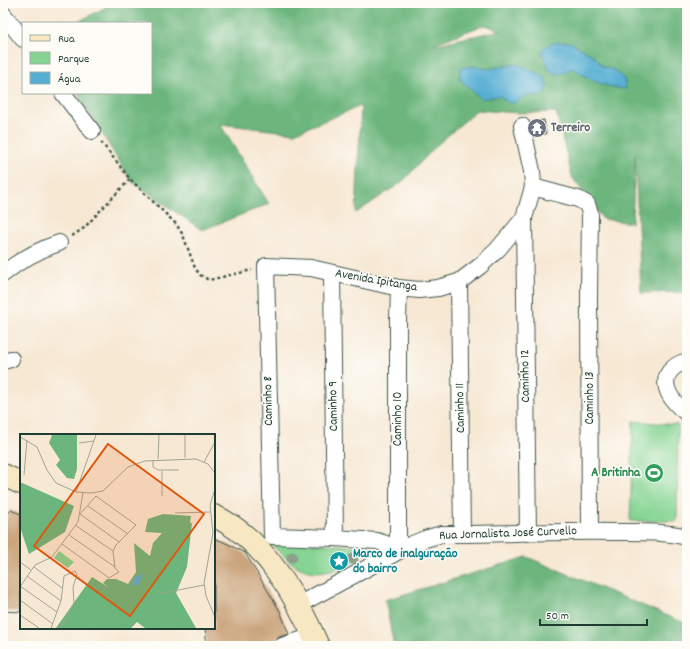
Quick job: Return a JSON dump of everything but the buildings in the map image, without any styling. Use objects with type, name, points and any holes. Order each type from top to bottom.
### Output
[{"type":"main road","points":[[3,474],[20,482]]},
{"type":"main road","points":[[215,516],[222,519],[238,530],[255,545],[271,564],[298,605],[316,641]]},
{"type":"street","points":[[3,14],[22,39]]},
{"type":"street","points":[[65,94],[92,131]]},
{"type":"street","points":[[522,126],[532,172],[533,187]]},
{"type":"street","name":"Avenida Ipitanga","points":[[266,266],[311,268],[399,288],[419,290],[438,288],[459,282],[480,266],[498,249],[524,218],[533,187]]},
{"type":"street","name":"Caminho 13","points":[[533,187],[578,199],[587,204],[590,213],[590,531]]},
{"type":"street","name":"Caminho 12","points":[[524,218],[528,533]]},
{"type":"street","points":[[3,274],[32,254],[59,243]]},
{"type":"street","name":"Caminho 8","points":[[266,266],[272,536],[335,538]]},
{"type":"street","name":"Caminho 9","points":[[332,273],[335,538]]},
{"type":"street","name":"Caminho 11","points":[[459,282],[462,534]]},
{"type":"street","name":"Caminho 10","points":[[398,551],[399,288]]},
{"type":"street","points":[[687,361],[677,364],[670,371],[666,380],[667,390],[672,400],[687,413]]},
{"type":"street","name":"Rua Jornalista José Curvello","points":[[298,605],[398,551],[425,539],[442,534],[590,531],[677,534],[687,537]]},
{"type":"street","points":[[335,538],[377,541],[398,551]]},
{"type":"street","points":[[282,646],[316,641]]},
{"type":"path","points":[[92,131],[130,179],[176,224],[183,235],[195,268],[200,275],[209,280],[266,266]]},
{"type":"path","points":[[59,243],[84,228],[130,179]]},
{"type":"green space","points":[[113,3],[687,3],[687,292],[641,293],[635,155],[632,223],[603,219],[572,177],[556,112],[518,113],[477,110],[437,145],[402,182],[356,213],[361,106],[294,133],[220,124],[269,204],[202,230],[131,181],[78,94],[152,94],[152,22],[78,22]],"holes":[[[484,25],[501,30],[433,45]]]},
{"type":"green space","name":"A Britinha","points":[[633,421],[678,425],[677,521],[630,521]]},
{"type":"green space","points":[[268,541],[353,546],[358,549],[361,554],[355,561],[341,567],[328,571],[308,571],[300,568],[285,557]]},
{"type":"green space","points":[[527,557],[687,624],[687,646],[394,646],[385,600]]},
{"type":"water","points":[[557,42],[570,42],[594,56],[602,66],[614,70],[624,79],[626,89],[598,83],[573,68],[563,73],[555,74],[549,69],[542,53],[543,50],[550,44]]},
{"type":"water","points":[[518,64],[543,76],[548,86],[545,93],[537,97],[527,95],[514,103],[506,101],[500,96],[481,99],[459,78],[461,68],[473,66],[487,69]]},
{"type":"place","name":"Terreiro","points":[[537,128]]},
{"type":"place","name":"A Britinha","points":[[654,473]]},
{"type":"place","name":"Marco de inalguração do bairro","points":[[339,561]]}]
